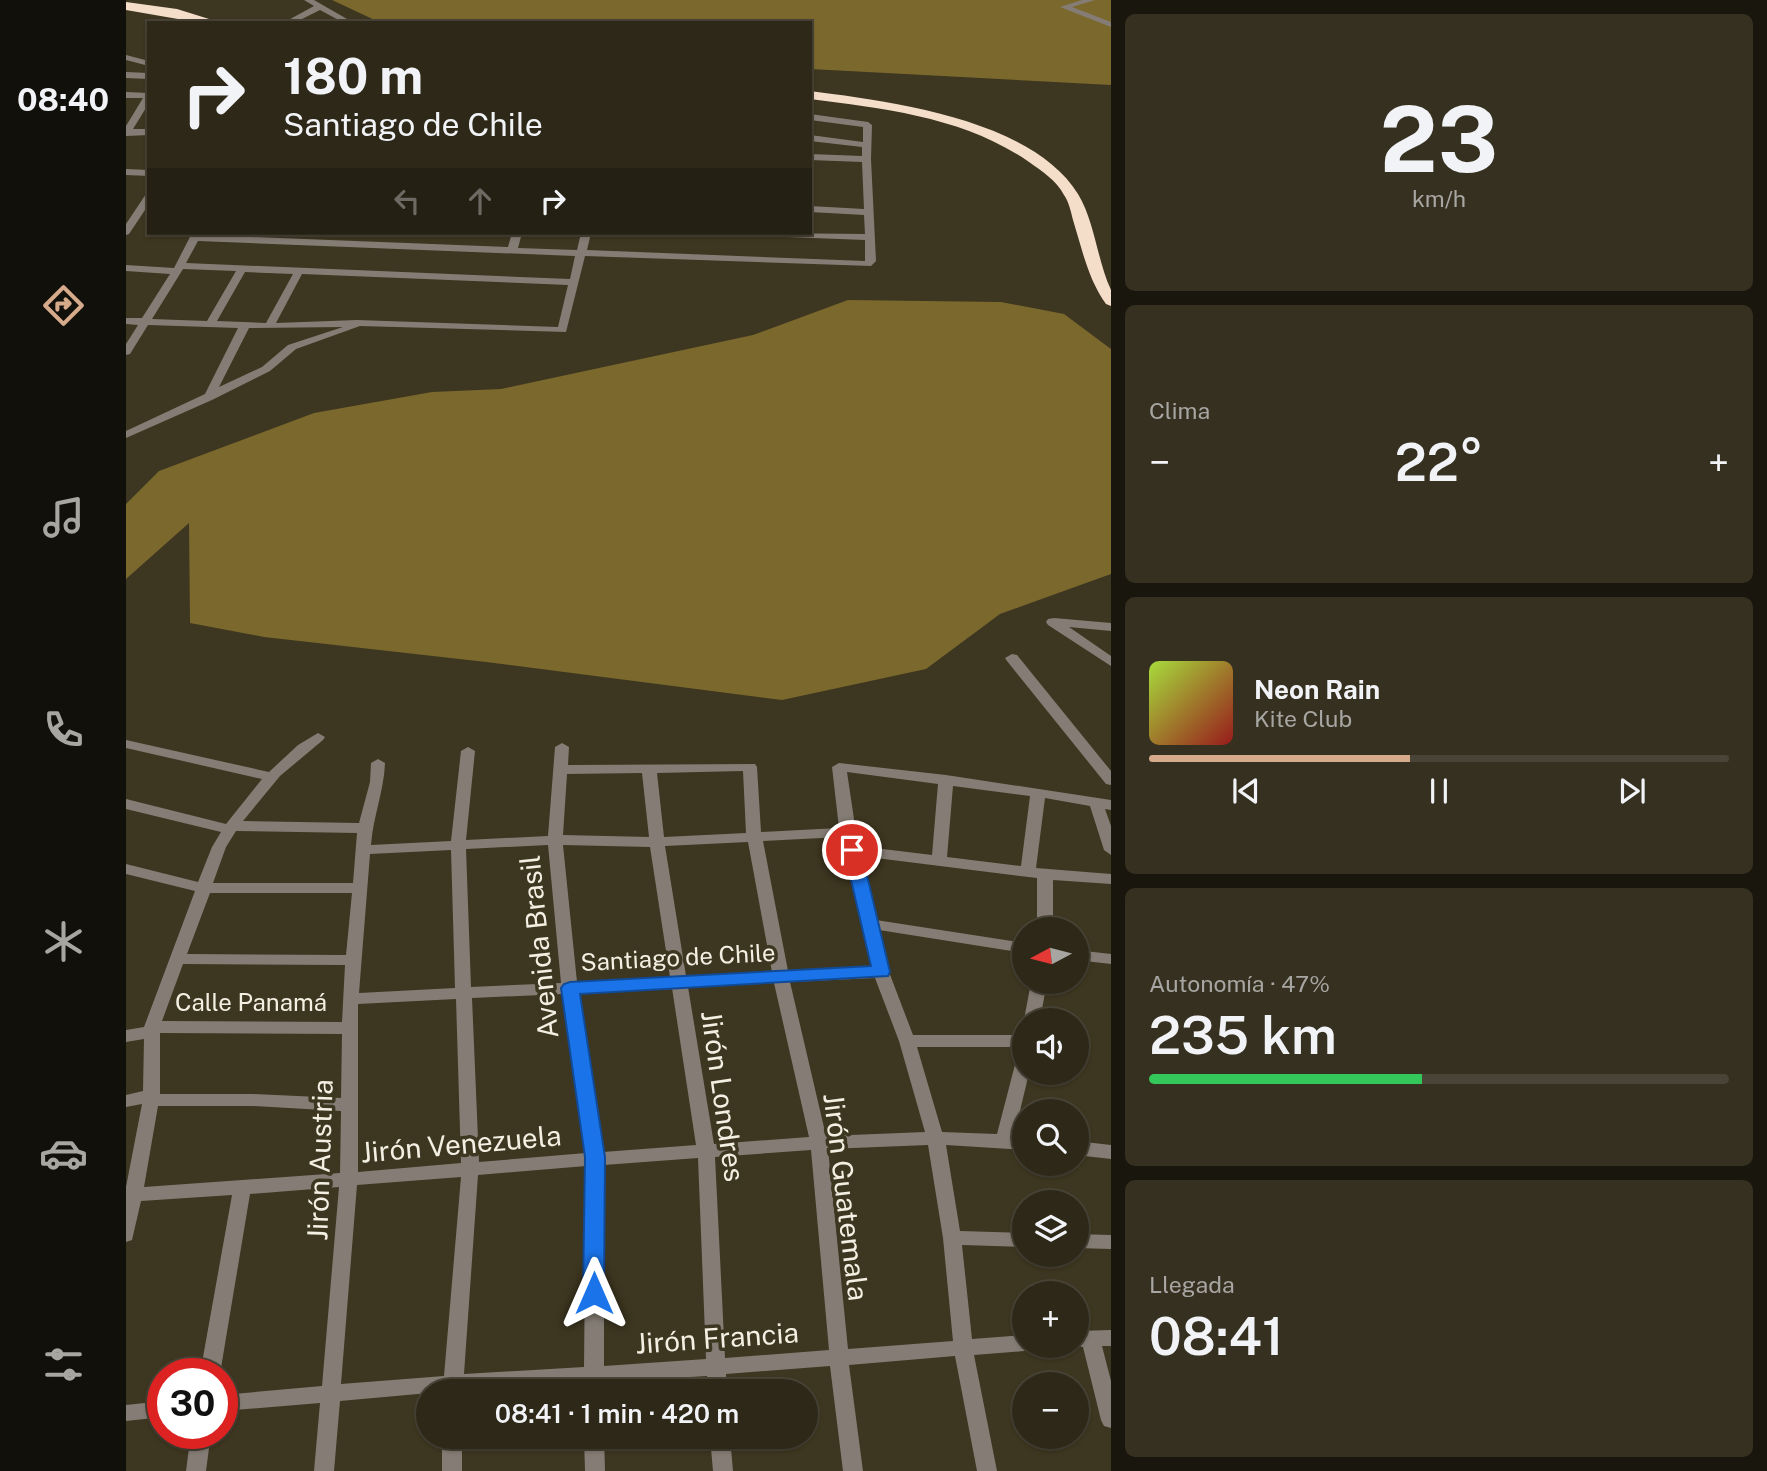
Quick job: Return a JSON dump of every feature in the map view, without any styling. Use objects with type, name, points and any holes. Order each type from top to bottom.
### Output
[{"type":"highway","points":[[126,6],[177,13],[208,21]]},
{"type":"highway","points":[[812,94],[899,107],[965,122],[987,131],[1036,160],[1066,185],[1073,197],[1102,288],[1111,301]]},
{"type":"street","points":[[308,0],[347,21]]},
{"type":"street","points":[[1091,0],[1064,5],[1111,25]]},
{"type":"street","points":[[291,21],[319,7]]},
{"type":"street","points":[[126,57],[147,63]]},
{"type":"street","points":[[126,75],[147,76]]},
{"type":"street","points":[[126,95],[147,96]]},
{"type":"street","points":[[127,132],[147,99]]},
{"type":"street","points":[[126,115],[137,116]]},
{"type":"street","points":[[126,352],[179,269],[195,235],[859,265],[871,261],[866,159],[868,125],[812,117]]},
{"type":"street","points":[[127,132],[147,132]]},
{"type":"street","points":[[812,138],[866,145]]},
{"type":"street","points":[[812,157],[866,159]]},
{"type":"street","points":[[812,166],[824,157]]},
{"type":"street","points":[[126,172],[147,173]]},
{"type":"street","points":[[126,232],[130,218],[147,198]]},
{"type":"street","points":[[812,209],[870,212]]},
{"type":"street","points":[[512,250],[516,235]]},
{"type":"street","points":[[126,321],[269,326],[356,323],[562,330],[586,235]]},
{"type":"street","points":[[812,235],[870,237]]},
{"type":"street","points":[[126,268],[242,269],[574,282]]},
{"type":"street","points":[[209,324],[242,269]]},
{"type":"street","points":[[269,326],[299,271]]},
{"type":"street","points":[[126,435],[266,369],[292,347],[355,327],[356,323]]},
{"type":"street","points":[[208,398],[245,325]]},
{"type":"street","points":[[1111,627],[1053,622],[1111,662]]},
{"type":"street","points":[[1012,658],[1111,781]]},
{"type":"street","points":[[126,1235],[143,1157],[151,1098],[152,1030],[163,992],[178,959],[219,847],[271,778],[299,750],[318,737]]},
{"type":"street","points":[[126,744],[271,778]]},
{"type":"street","name":"Avenida Brasil","points":[[562,747],[555,840],[570,988],[595,1157],[594,1379]]},
{"type":"street","points":[[454,1379],[470,1169],[458,847],[468,751]]},
{"type":"street","name":"Jirón Austria","points":[[324,1471],[349,1180],[352,960],[365,828],[377,782],[378,764]]},
{"type":"street","name":"Jirón Guatemala","points":[[649,769],[750,767],[754,835],[781,977],[819,1143],[839,1358],[853,1471]]},
{"type":"street","points":[[987,1471],[964,1348],[952,1238],[936,1140],[907,1041],[881,972],[846,832],[839,767],[946,779],[1104,804],[1111,850]]},
{"type":"street","points":[[560,770],[649,769]]},
{"type":"street","name":"Jirón Londres","points":[[649,769],[657,842],[706,1151],[716,1379]]},
{"type":"street","points":[[939,859],[946,779]]},
{"type":"street","points":[[1028,870],[1038,792]]},
{"type":"street","points":[[126,804],[231,828],[365,828]]},
{"type":"street","points":[[363,850],[555,840],[657,842],[846,832]]},
{"type":"street","points":[[852,850],[1045,874],[1111,879]]},
{"type":"street","points":[[126,869],[204,888],[359,888]]},
{"type":"street","points":[[1045,874],[1045,917]]},
{"type":"street","points":[[871,924],[1012,946]]},
{"type":"street","points":[[1089,956],[1111,959]]},
{"type":"street","points":[[178,959],[352,960]]},
{"type":"street","name":"Santiago de Chile","points":[[350,999],[881,972]]},
{"type":"street","name":"Calle Panamá","points":[[126,1036],[152,1030],[349,1028]]},
{"type":"street","points":[[907,1041],[1012,1041]]},
{"type":"street","points":[[1004,1141],[1017,1085]]},
{"type":"street","points":[[126,1101],[151,1098],[350,1105]]},
{"type":"street","name":"Jirón Venezuela","points":[[133,1195],[242,1189],[595,1157],[819,1143],[936,1140],[1012,1142]]},
{"type":"street","points":[[1089,1149],[1111,1152]]},
{"type":"street","points":[[213,1358],[242,1189]]},
{"type":"street","points":[[952,1238],[1012,1240]]},
{"type":"street","points":[[1089,1241],[1111,1242]]},
{"type":"street","points":[[1089,1339],[1111,1338]]},
{"type":"street","name":"Jirón Francia","points":[[624,1379],[715,1367],[1012,1344]]},
{"type":"street","points":[[1089,1356],[1111,1420]]},
{"type":"street","name":"Jirón Francia","points":[[238,1401],[331,1392],[416,1389]]},
{"type":"street","points":[[126,1413],[147,1411]]},
{"type":"street","points":[[196,1471],[199,1449]]},
{"type":"street","points":[[452,1449],[452,1471]]},
{"type":"street","points":[[594,1449],[595,1471]]},
{"type":"street","points":[[721,1449],[723,1471]]},
{"type":"shaded area","points":[[332,0],[1111,0],[1111,85],[812,69],[812,21],[377,21]]},
{"type":"shaded area","points":[[848,300],[1001,302],[1064,314],[1111,349],[1111,574],[1000,614],[926,669],[782,700],[264,637],[190,623],[189,523],[126,579],[126,504],[159,471],[314,413],[432,392],[501,389],[753,335]]},
{"type":"route","points":[[594,1293],[595,1157],[570,988],[881,972],[852,850]]}]
